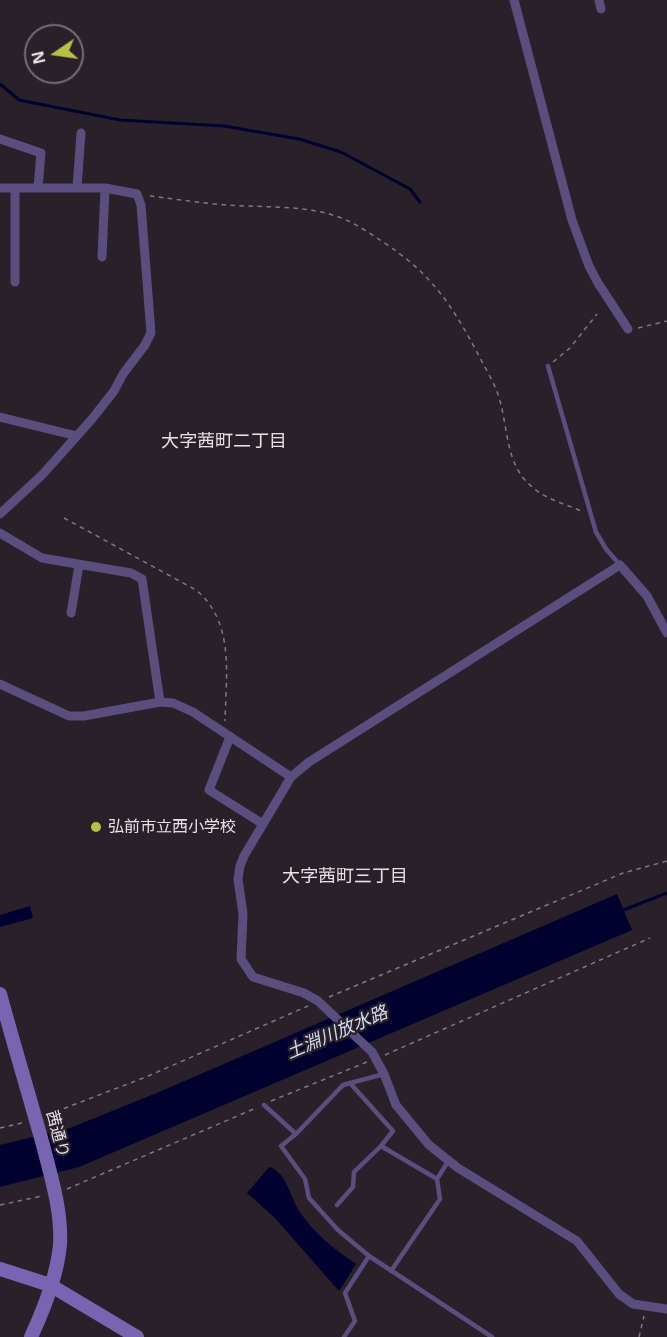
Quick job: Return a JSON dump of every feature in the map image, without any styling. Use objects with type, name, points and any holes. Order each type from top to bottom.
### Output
[{"type":"street","points":[[514,0],[572,220],[589,266],[628,329]]},
{"type":"street","points":[[77,188],[81,133]]},
{"type":"street","points":[[0,139],[41,153],[38,188]]},
{"type":"street","points":[[15,188],[15,282]]},
{"type":"street","points":[[102,258],[105,188]]},
{"type":"street","points":[[0,189],[105,188],[137,194],[141,205],[152,333],[114,391],[77,436],[42,475],[0,514]]},
{"type":"street","points":[[0,417],[77,436]]},
{"type":"street","points":[[0,533],[42,558],[131,573],[142,579],[160,702]]},
{"type":"street","points":[[71,613],[79,565]]},
{"type":"street","points":[[667,633],[647,596],[620,565],[309,762],[291,777],[244,856],[238,879],[243,914],[242,959],[252,977],[304,993],[322,1004],[374,1055],[396,1105],[429,1145],[458,1168],[577,1241],[619,1294],[633,1304],[667,1309]]},
{"type":"street","points":[[0,684],[69,716],[84,716],[160,702],[173,703],[193,712],[291,777]]},
{"type":"street","points":[[228,735],[209,790],[263,824]]},
{"type":"street","name":"茜通り","points":[[0,994],[54,1189],[59,1224],[60,1246],[42,1312],[31,1337]]},
{"type":"street","points":[[0,1269],[50,1285],[136,1337]]},
{"type":"lane","points":[[548,366],[596,532],[606,549],[620,565]]},
{"type":"lane","points":[[384,1074],[344,1085],[296,1134],[281,1146],[305,1179],[309,1198],[338,1230],[369,1256],[492,1337]]},
{"type":"lane","points":[[337,1205],[353,1187],[354,1172],[393,1131],[350,1083]]},
{"type":"lane","points":[[264,1105],[296,1134]]},
{"type":"lane","points":[[381,1146],[437,1179]]},
{"type":"lane","points":[[391,1271],[440,1199],[437,1179],[448,1160]]},
{"type":"lane","points":[[344,1337],[356,1321],[345,1293],[369,1256]]},
{"type":"path","points":[[137,194],[226,205],[324,212],[346,220],[403,255],[439,290],[462,324],[496,389],[512,456],[522,476],[530,486],[542,494],[579,510],[596,532]]},
{"type":"path","points":[[548,366],[570,348],[597,314]]},
{"type":"path","points":[[628,329],[667,321]]},
{"type":"path","points":[[64,518],[196,590],[213,607],[221,626],[225,648],[228,735]]},
{"type":"path","points":[[0,1128],[37,1124],[322,1004],[372,980],[623,873],[667,861]]},
{"type":"path","points":[[0,1205],[54,1189],[77,1186],[374,1055],[650,938]]},
{"type":"path","points":[[639,1337],[646,1306]]},
{"type":"water","points":[[617,894],[632,930],[79,1167],[0,1187],[0,1145],[70,1128],[159,1092]]},
{"type":"water","points":[[30,906],[33,918],[0,927],[0,915]]},
{"type":"water","points":[[269,1167],[280,1173],[298,1209],[316,1232],[356,1264],[339,1291],[275,1218],[247,1193]]},
{"type":"waterway","points":[[0,84],[19,100],[120,120],[224,126],[299,139],[341,152],[410,189],[420,202]]},
{"type":"waterway","name":"土淵川放水路","points":[[621,911],[667,893]]},
{"type":"place","name":"弘前市立西小学校","points":[[96,827]]},
{"type":"district","name":"大字茜町二丁目","points":[[224,442]]},
{"type":"district","name":"大字茜町三丁目","points":[[345,877]]}]
